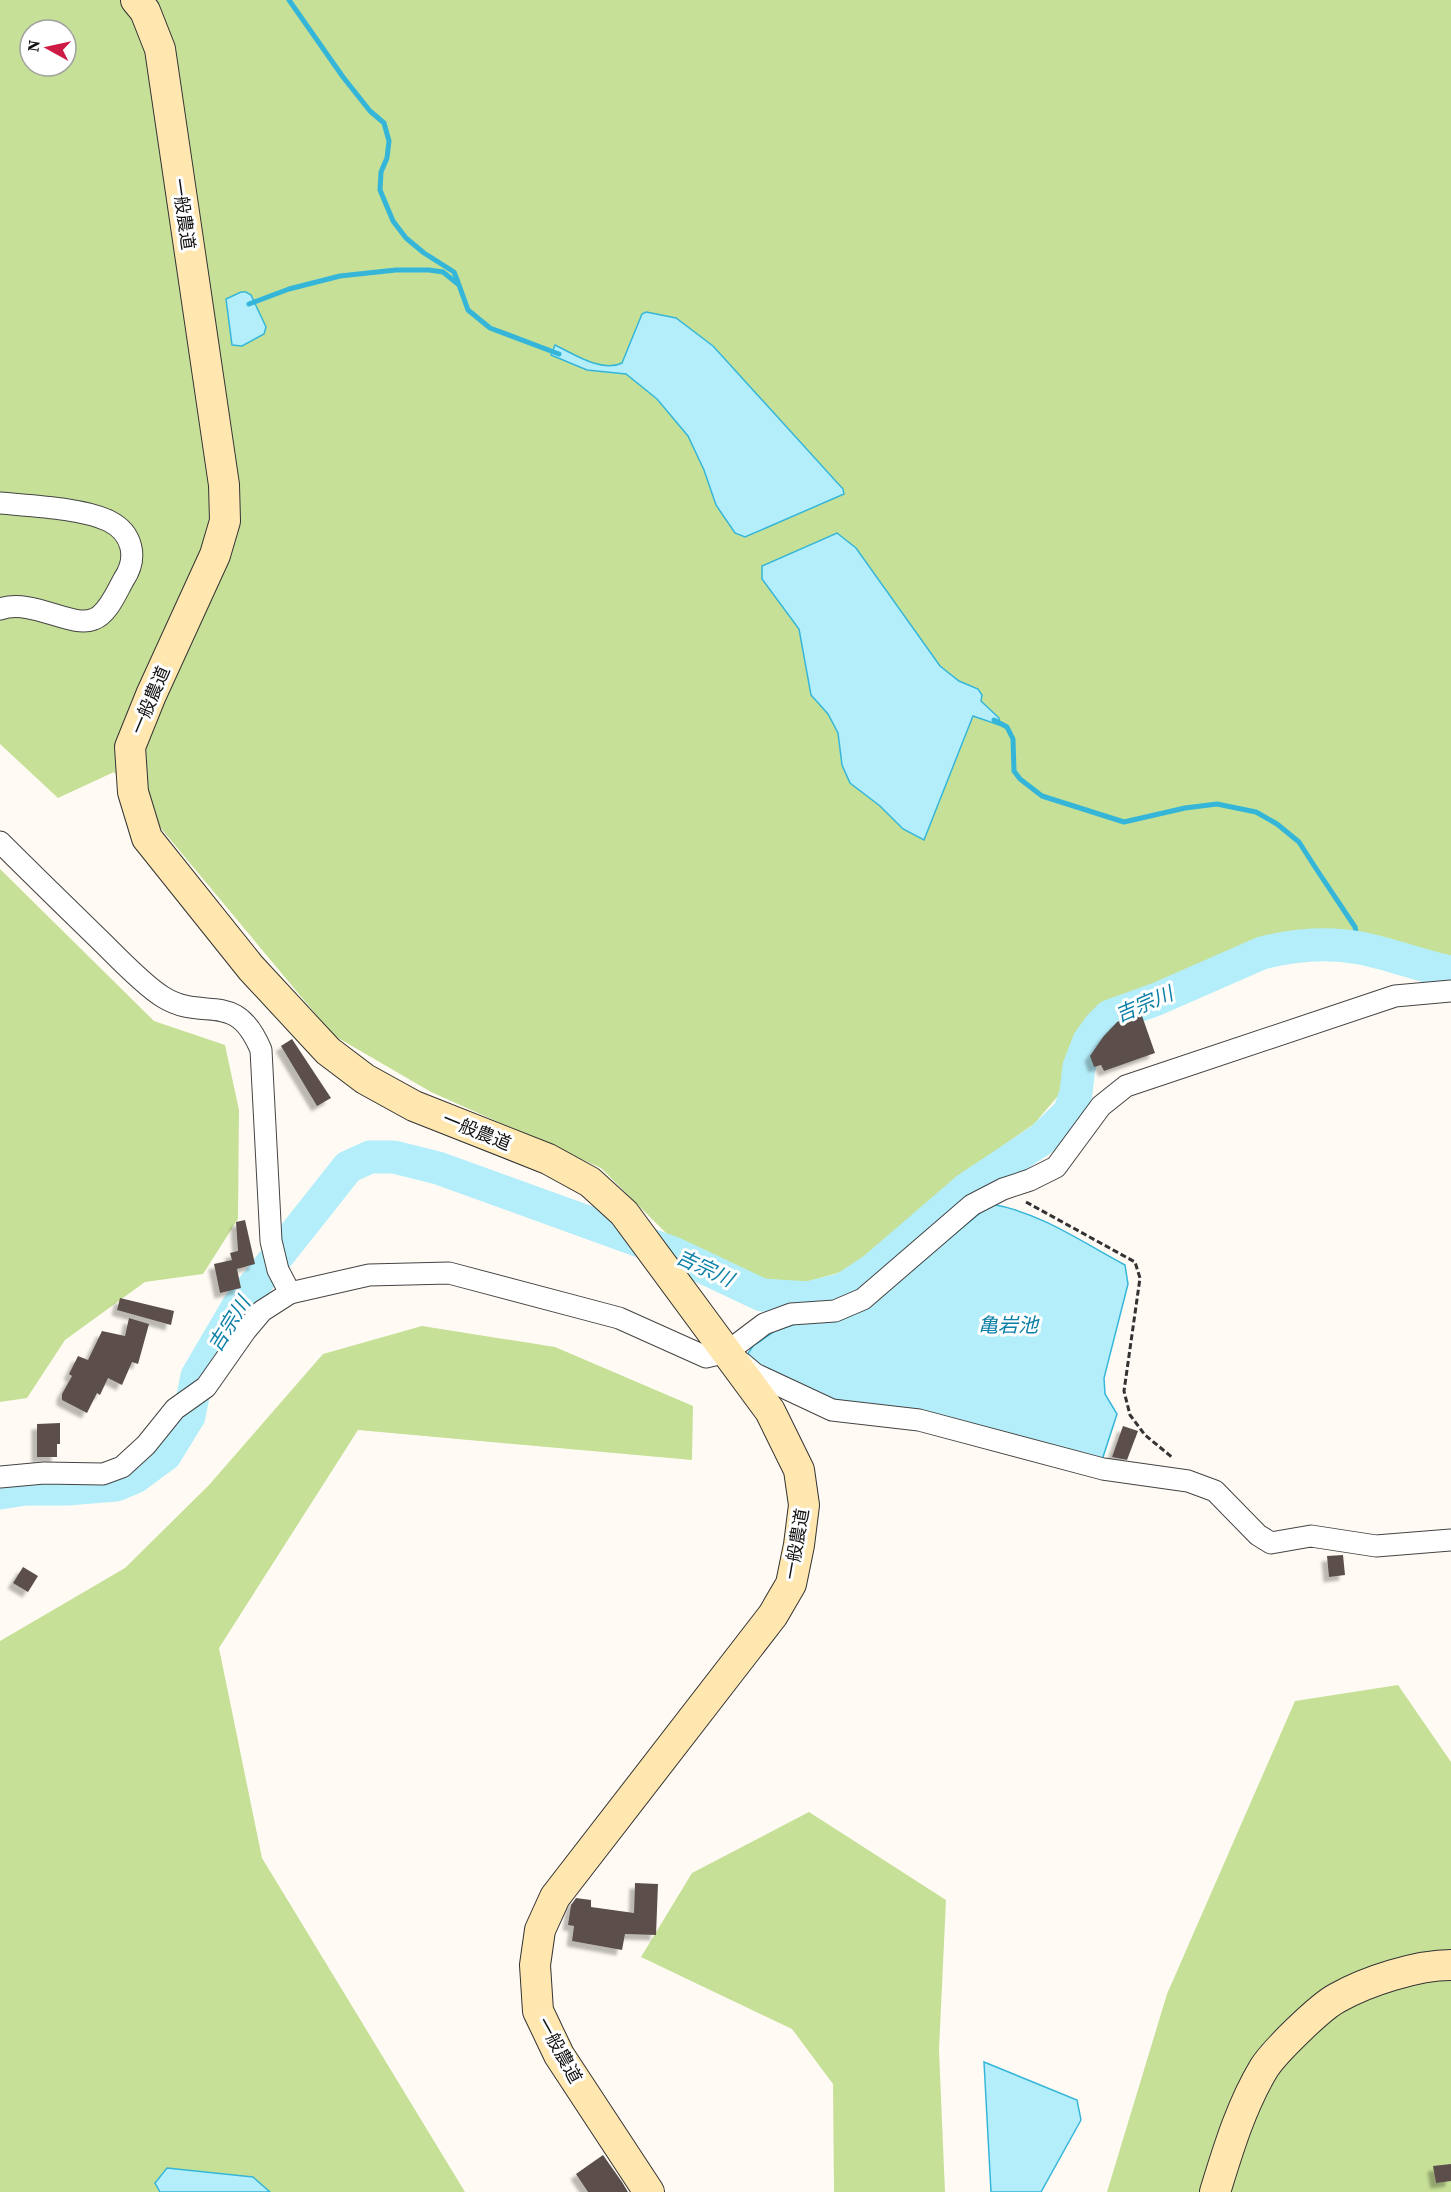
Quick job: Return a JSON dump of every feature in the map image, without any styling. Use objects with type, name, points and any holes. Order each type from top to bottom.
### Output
[{"type":"street","name":"一般農道","points":[[136,0],[145,11],[160,49],[224,485],[225,521],[215,555],[151,695],[130,747],[133,792],[147,838],[251,968],[328,1051],[365,1079],[414,1106],[548,1159],[590,1182],[624,1213],[770,1411],[799,1470],[804,1505],[799,1545],[791,1584],[774,1615],[555,1897],[540,1930],[536,1965],[538,2011],[559,2055],[649,2192]]},
{"type":"street","points":[[0,503],[70,510],[110,521],[125,534],[133,552],[130,570],[104,611],[95,619],[82,621],[28,606],[12,605],[0,609]]},
{"type":"street","points":[[0,842],[124,963],[163,997],[180,1004],[237,1015],[253,1030],[261,1050],[271,1241],[278,1270],[290,1293]]},
{"type":"street","points":[[0,1477],[44,1473],[103,1474],[122,1467],[146,1445],[175,1408],[206,1387],[262,1311],[290,1293],[369,1275],[449,1273],[618,1318],[706,1357],[727,1352],[764,1324],[791,1314],[835,1311],[863,1299],[972,1205],[1003,1189],[1030,1180],[1056,1167],[1101,1106],[1126,1086],[1395,996],[1451,991]]},
{"type":"street","points":[[727,1352],[755,1374],[832,1410],[919,1420],[1103,1469],[1188,1480],[1215,1491],[1258,1535],[1271,1543],[1311,1536],[1376,1546],[1451,1540]]},
{"type":"street","points":[[1215,2192],[1232,2136],[1265,2067],[1298,2030],[1336,1998],[1387,1977],[1440,1965],[1451,1965]]},
{"type":"path","points":[[1003,1189],[1135,1262],[1140,1278],[1124,1391],[1130,1415],[1145,1435],[1180,1463]]},
{"type":"green space","points":[[0,0],[1451,0],[1451,956],[1341,936],[1276,936],[1095,1009],[1075,1038],[1058,1096],[1034,1124],[955,1179],[848,1270],[806,1282],[765,1279],[667,1234],[601,1168],[431,1092],[333,1035],[114,772],[58,798],[0,744]],"holes":[[[646,312],[676,318],[713,346],[843,489],[843,494],[716,505],[704,470],[688,436],[657,399],[626,374],[587,370],[555,346],[597,364],[606,366],[622,363],[642,314]],[[837,533],[856,548],[940,667],[959,681],[978,689],[981,701],[999,718],[998,725],[974,715],[924,840],[903,829],[842,765],[838,733],[828,714],[811,695],[799,628]]]},
{"type":"green space","points":[[0,869],[154,1021],[225,1045],[239,1110],[238,1219],[203,1274],[145,1282],[65,1340],[27,1398],[0,1402]]},
{"type":"green space","points":[[422,1326],[555,1347],[693,1406],[692,1460],[358,1430],[219,1648],[262,1858],[465,2192],[0,2192],[0,1641],[125,1568],[209,1485],[323,1354]]},
{"type":"green space","points":[[1398,1685],[1451,1762],[1451,2192],[1107,2192],[1167,1994],[1295,1701]]},
{"type":"green space","points":[[809,1812],[946,1900],[939,2050],[945,2192],[834,2192],[833,2084],[792,2029],[641,1957],[692,1873]]},
{"type":"water","points":[[241,292],[251,295],[266,327],[264,334],[242,346],[232,345],[226,299]]},
{"type":"water","points":[[646,312],[676,318],[713,346],[843,489],[844,494],[745,537],[735,533],[716,505],[704,470],[688,436],[657,399],[626,374],[587,370],[551,355],[555,345],[597,364],[606,366],[622,363],[642,314]]},
{"type":"water","points":[[837,533],[856,548],[940,666],[959,681],[978,689],[982,695],[981,701],[999,718],[999,725],[973,716],[924,840],[903,829],[880,806],[850,783],[842,765],[838,733],[828,714],[811,695],[799,629],[762,579],[762,566]]},
{"type":"water","name":"亀岩池","points":[[991,1204],[1043,1221],[1125,1265],[1128,1284],[1104,1378],[1105,1394],[1117,1414],[1102,1460],[943,1418],[832,1399],[751,1363],[747,1355],[753,1346],[775,1331],[798,1323],[861,1311]]},
{"type":"water","points":[[984,2062],[1077,2100],[1081,2120],[1041,2192],[991,2192]]},
{"type":"water","points":[[167,2168],[253,2177],[270,2192],[160,2192],[155,2183]]},
{"type":"building","points":[[1141,1013],[1155,1053],[1104,1071],[1101,1065],[1094,1067],[1090,1056],[1103,1037],[1117,1022]]},
{"type":"building","points":[[292,1039],[331,1098],[317,1106],[281,1046]]},
{"type":"building","points":[[245,1220],[255,1264],[237,1269],[241,1288],[220,1293],[214,1264],[232,1260],[230,1253],[238,1251],[236,1222]]},
{"type":"building","points":[[120,1298],[174,1311],[171,1325],[117,1310]]},
{"type":"building","points":[[129,1318],[149,1324],[138,1364],[132,1362],[122,1385],[108,1378],[100,1395],[97,1393],[87,1413],[62,1400],[62,1394],[72,1376],[69,1374],[78,1356],[88,1360],[102,1331],[125,1336]]},
{"type":"building","points":[[60,1423],[60,1444],[57,1444],[57,1457],[37,1457],[37,1424]]},
{"type":"building","points":[[1123,1426],[1138,1431],[1127,1460],[1112,1457]]},
{"type":"building","points":[[1343,1555],[1345,1575],[1329,1577],[1327,1556]]},
{"type":"building","points":[[23,1567],[38,1576],[28,1592],[13,1583]]},
{"type":"building","points":[[635,1883],[658,1884],[656,1935],[625,1934],[622,1950],[572,1941],[574,1926],[568,1925],[571,1905],[576,1898],[591,1900],[591,1907],[634,1913]]},
{"type":"building","points":[[603,2155],[628,2192],[588,2192],[576,2174]]},
{"type":"building","points":[[1451,2164],[1451,2181],[1436,2183],[1433,2166]]},
{"type":"waterway","points":[[289,0],[343,77],[370,111],[384,123],[389,141],[387,158],[381,172],[380,190],[393,221],[406,238],[424,253],[454,272],[458,282]]},
{"type":"waterway","points":[[249,304],[289,289],[340,276],[396,270],[443,272],[459,285],[468,310],[490,328],[559,354]]},
{"type":"waterway","points":[[994,720],[1007,727],[1013,739],[1014,771],[1020,779],[1042,796],[1124,822],[1185,808],[1217,804],[1256,812],[1277,824],[1299,842],[1355,927],[1359,948]]},
{"type":"waterway","name":"吉宗川","points":[[0,1493],[26,1489],[67,1489],[116,1485],[135,1477],[165,1455],[189,1416],[197,1376],[238,1306],[348,1167],[370,1157],[394,1157],[438,1168],[673,1253],[762,1295],[808,1298],[844,1289],[874,1269],[967,1189],[1042,1139],[1069,1113],[1076,1093],[1079,1067],[1089,1041],[1110,1016],[1157,999],[1262,953],[1298,946],[1336,945],[1360,948],[1451,972]]}]
